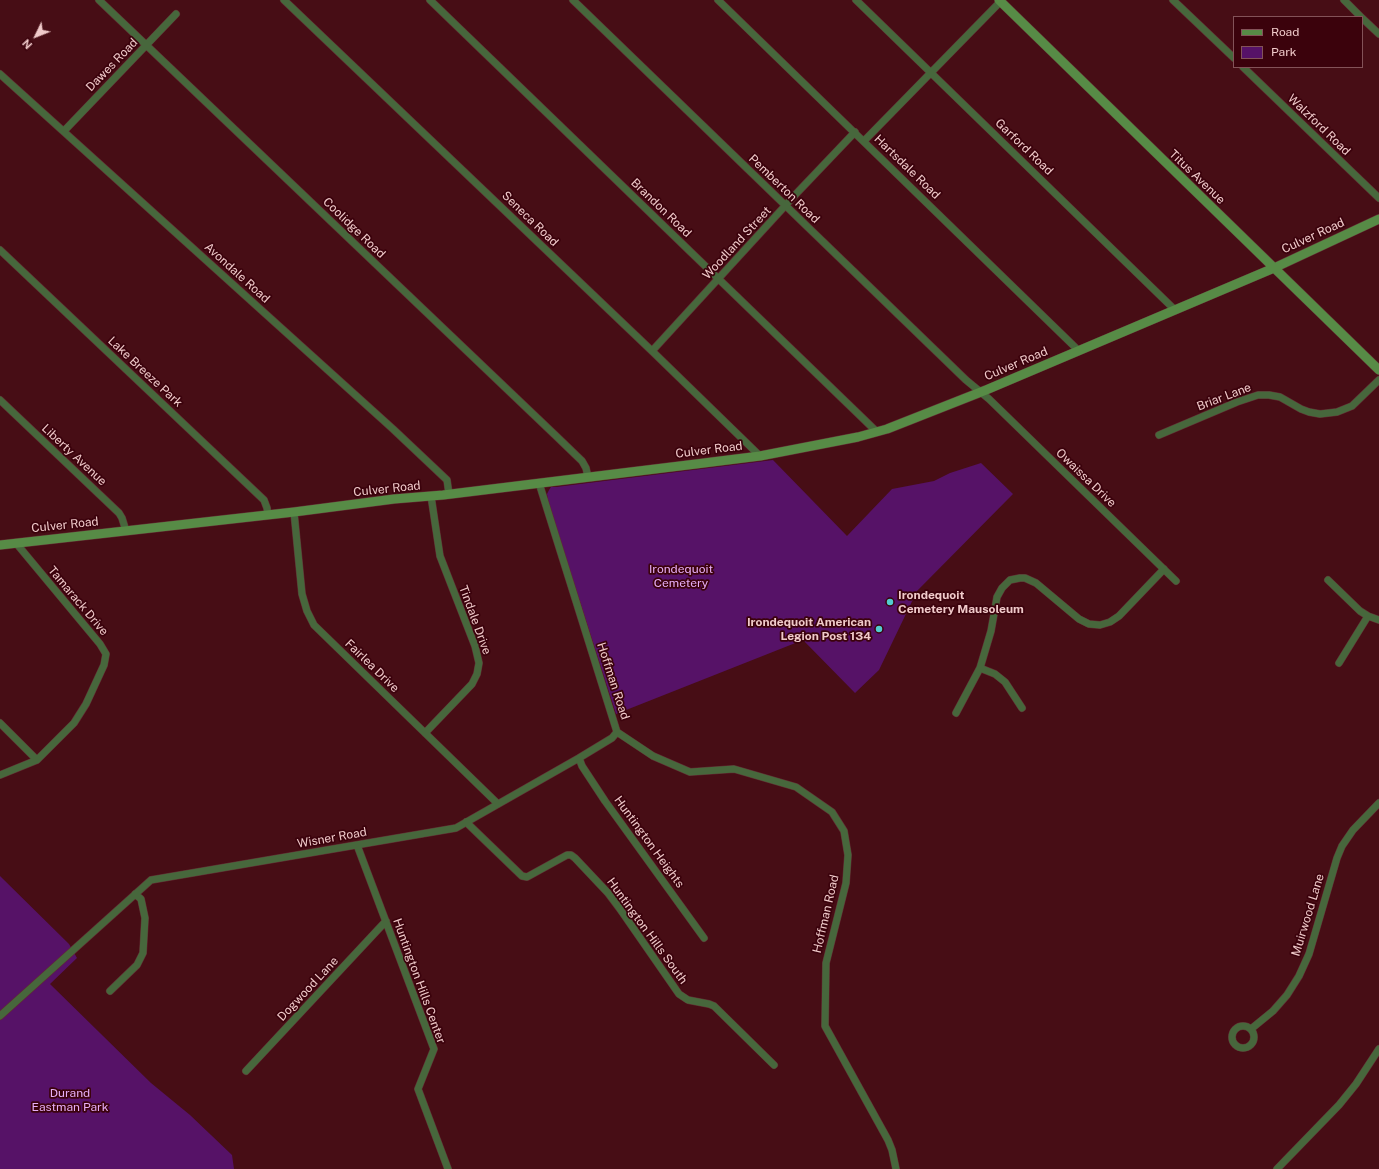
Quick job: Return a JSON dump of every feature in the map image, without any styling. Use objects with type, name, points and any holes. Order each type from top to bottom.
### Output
[{"type":"main road","name":"Titus Avenue","points":[[1000,1],[1379,370]]},
{"type":"main road","name":"Culver Road","points":[[0,545],[294,512],[394,498],[449,494],[760,456],[877,432],[981,392],[1079,351],[1274,268],[1379,219]]},
{"type":"street","name":"Coolidge Road","points":[[99,0],[582,461],[586,468],[588,477]]},
{"type":"street","name":"Seneca Road","points":[[284,0],[760,456]]},
{"type":"street","name":"Brandon Road","points":[[430,0],[877,432]]},
{"type":"street","name":"Pemberton Road","points":[[573,0],[966,380],[981,392]]},
{"type":"street","name":"Hartsdale Road","points":[[718,0],[1079,351]]},
{"type":"street","name":"Garford Road","points":[[856,0],[1175,310]]},
{"type":"street","points":[[1174,0],[1233,57]]},
{"type":"street","points":[[1344,0],[1361,16]]},
{"type":"street","points":[[864,141],[1000,1]]},
{"type":"street","name":"Dawes Road","points":[[64,131],[176,14]]},
{"type":"street","points":[[1363,18],[1379,34]]},
{"type":"street","name":"Walzford Road","points":[[1244,68],[1379,198]]},
{"type":"street","name":"Avondale Road","points":[[0,74],[399,434],[446,480],[449,494]]},
{"type":"street","name":"Woodland Street","points":[[652,351],[855,132]]},
{"type":"street","name":"Lake Breeze Park","points":[[0,250],[264,500],[268,515]]},
{"type":"street","name":"Briar Lane","points":[[1159,435],[1237,402],[1258,395],[1280,397],[1309,412],[1325,414],[1337,412],[1352,406],[1379,380]]},
{"type":"street","name":"Owaissa Drive","points":[[981,392],[1176,580]]},
{"type":"street","name":"Liberty Avenue","points":[[0,400],[119,513],[125,524],[126,531]]},
{"type":"street","name":"Hoffman Road","points":[[538,483],[617,732],[653,756],[690,772],[734,769],[796,786],[832,812],[844,831],[848,855],[846,883],[826,963],[825,1026],[888,1140],[896,1169]]},
{"type":"street","name":"Tindale Drive","points":[[425,733],[472,684],[477,674],[479,663],[475,646],[440,556],[431,496]]},
{"type":"street","name":"Fairlea Drive","points":[[294,512],[302,594],[309,616],[318,630],[498,804]]},
{"type":"street","name":"Tamarack Drive","points":[[0,775],[37,760],[74,724],[86,704],[104,664],[106,654],[100,644],[16,543]]},
{"type":"street","points":[[956,713],[980,668],[989,637],[997,597],[1005,584],[1015,578],[1025,578],[1036,583],[1079,619],[1089,624],[1100,625],[1110,622],[1119,616],[1164,570]]},
{"type":"street","points":[[1328,580],[1353,605],[1368,616],[1379,620]]},
{"type":"street","points":[[1339,663],[1368,616]]},
{"type":"street","points":[[980,668],[995,674],[1005,682],[1022,708]]},
{"type":"street","points":[[0,723],[37,760]]},
{"type":"street","name":"Wisner Road","points":[[0,1016],[151,880],[456,828],[579,758],[612,738],[617,732]]},
{"type":"street","name":"Huntington Heights","points":[[579,758],[582,766],[605,801],[704,938]]},
{"type":"street","name":"Muirwood Lane","points":[[1250,1029],[1273,1011],[1287,995],[1299,976],[1309,954],[1337,858],[1342,846],[1353,830],[1379,803]]},
{"type":"street","name":"Huntington Hills South","points":[[466,822],[522,876],[527,877],[567,855],[571,855],[575,858],[617,905],[680,994],[688,1000],[714,1006],[774,1064]]},
{"type":"street","name":"Huntington Hills Center","points":[[357,845],[434,1049],[418,1088],[448,1169]]},
{"type":"street","points":[[110,991],[137,965],[143,953],[145,918],[141,899],[136,894]]},
{"type":"street","name":"Dogwood Lane","points":[[246,1071],[386,921]]},
{"type":"street","points":[[1277,1169],[1339,1105],[1356,1084],[1379,1049]]},
{"type":"green space","name":"Irondequoit Cemetery","points":[[773,460],[847,536],[892,489],[934,481],[950,473],[981,463],[1013,494],[917,591],[879,670],[855,693],[803,640],[616,714],[548,500],[547,494],[549,490],[551,487]]},
{"type":"green space","name":"Durand Eastman Park","points":[[0,876],[69,944],[77,958],[50,984],[151,1083],[190,1115],[232,1155],[234,1169],[0,1169]]},
{"type":"place","name":"Irondequoit Cemetery Mausoleum","points":[[890,602]]},
{"type":"place","name":"Irondequoit American Legion Post 134","points":[[879,629]]}]
